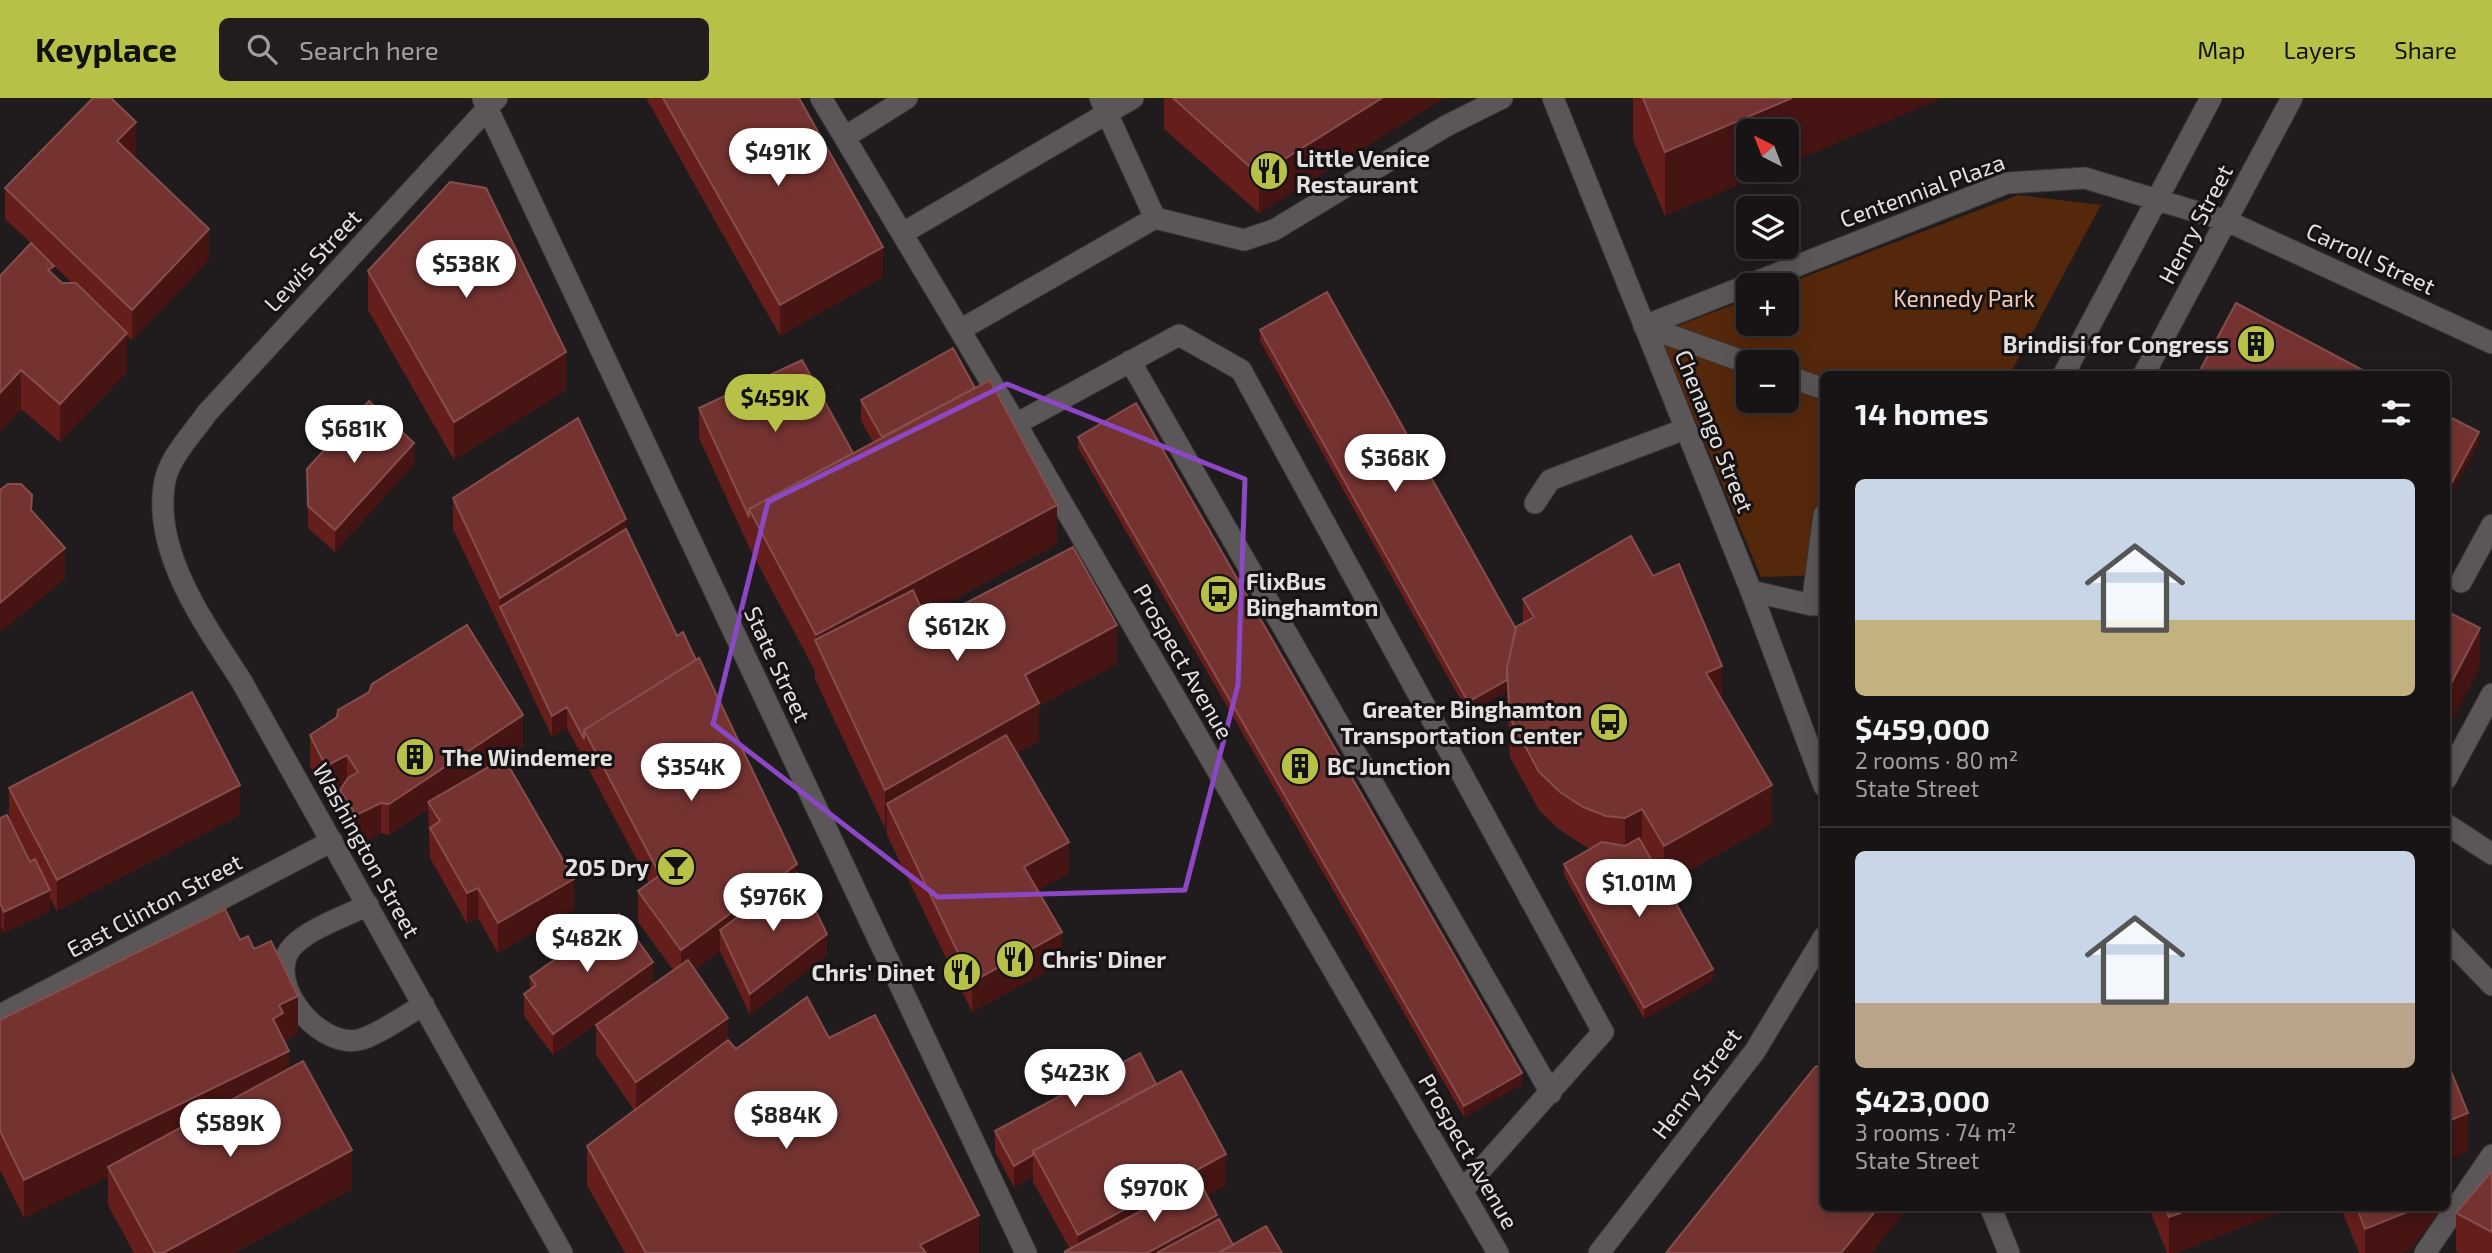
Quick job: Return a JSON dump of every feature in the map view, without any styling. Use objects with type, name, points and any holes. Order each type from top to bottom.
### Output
[{"type":"street","name":"Prospect Avenue","points":[[821,98],[1016,424],[1498,1253]]},
{"type":"street","points":[[845,137],[907,98]]},
{"type":"street","points":[[903,233],[1104,105],[1133,98]]},
{"type":"street","points":[[960,330],[1156,218],[1244,240],[1274,230],[1446,126],[1502,98]]},
{"type":"street","name":"Chenango Street","points":[[1553,98],[1751,591],[1820,775]]},
{"type":"street","name":"Henry Street","points":[[2066,371],[2211,98]]},
{"type":"street","name":"Henry Street","points":[[2146,371],[2292,98]]},
{"type":"street","name":"Lewis Street","points":[[172,463],[207,413],[489,101]]},
{"type":"street","name":"State Street","points":[[489,101],[1026,1253]]},
{"type":"street","points":[[1104,105],[1156,218]]},
{"type":"street","name":"Centennial Plaza","points":[[1644,326],[2007,183],[2041,178],[2085,178],[2227,221]]},
{"type":"street","name":"Carroll Street","points":[[2227,221],[2492,343]]},
{"type":"street","points":[[1644,326],[1736,359]]},
{"type":"street","points":[[1016,424],[1179,335],[1241,370],[1603,1032],[1462,1191]]},
{"type":"street","points":[[1130,360],[1551,1093]]},
{"type":"street","points":[[1799,380],[1820,388]]},
{"type":"street","points":[[1535,503],[1550,480],[1685,429]]},
{"type":"street","name":"Washington Street","points":[[172,463],[164,485],[164,522],[175,561],[201,617],[242,682],[562,1253]]},
{"type":"street","points":[[2461,582],[2492,525]]},
{"type":"street","points":[[1751,591],[1818,605],[1820,575]]},
{"type":"street","points":[[2450,772],[2492,694]]},
{"type":"street","points":[[2450,827],[2492,854]]},
{"type":"street","name":"East Clinton Street","points":[[0,1015],[332,841]]},
{"type":"street","points":[[368,905],[296,943],[287,958],[285,976],[290,998],[313,1027],[337,1040],[359,1040],[424,1005]]},
{"type":"street","points":[[2450,941],[2492,985]]},
{"type":"street","name":"Henry Street","points":[[1599,1253],[1755,1051],[1820,944]]},
{"type":"street","points":[[2425,1253],[2492,1155]]},
{"type":"street","points":[[1992,1211],[2009,1253]]},
{"type":"highlighted area","points":[[1007,384],[1245,479],[1238,685],[1185,890],[938,897],[713,724],[768,502]]},
{"type":"green space","name":"Kennedy Park","points":[[2018,195],[2101,205],[2012,371],[1820,371],[1820,575],[1761,577],[1659,333],[1736,304],[1736,336],[1799,336],[1799,279]]},
{"type":"building","points":[[93,98],[111,98],[136,122],[117,141],[209,229],[132,310],[5,188]]},
{"type":"building","points":[[663,98],[799,98],[883,247],[780,305]]},
{"type":"building","points":[[1173,98],[1382,98],[1259,175]]},
{"type":"building","points":[[1643,98],[1792,98],[1743,119],[1736,119],[1736,122],[1665,152]]},
{"type":"building","points":[[450,182],[486,188],[566,352],[454,422],[368,271]]},
{"type":"building","points":[[31,243],[54,266],[48,270],[62,283],[76,283],[127,333],[60,404],[21,370],[0,393],[0,276]]},
{"type":"building","points":[[1327,292],[1516,629],[1507,680],[1468,702],[1260,330]]},
{"type":"building","name":"Brindisi for Congress","points":[[2236,303],[2364,371],[2200,371]]},
{"type":"building","points":[[953,348],[975,388],[882,437],[861,400]]},
{"type":"building","points":[[802,360],[853,453],[749,509],[749,517],[699,408]]},
{"type":"building","points":[[990,380],[1057,505],[816,635],[749,509]]},
{"type":"building","points":[[369,401],[414,443],[335,530],[308,506],[307,469]]},
{"type":"building","name":"BC Junction","points":[[1136,403],[1522,1073],[1464,1106],[1078,437]]},
{"type":"building","points":[[2450,417],[2479,432],[2450,486]]},
{"type":"building","points":[[578,418],[626,519],[500,598],[453,498]]},
{"type":"building","points":[[8,484],[21,484],[32,495],[31,510],[65,548],[0,603],[0,490]]},
{"type":"building","points":[[626,529],[677,636],[683,632],[696,660],[584,730],[584,739],[567,707],[552,716],[500,607]]},
{"type":"building","name":"Greater Binghamton Transportation Center","points":[[1631,536],[1653,576],[1679,564],[1722,666],[1706,673],[1772,785],[1664,846],[1642,809],[1625,818],[1606,816],[1583,807],[1560,792],[1539,772],[1510,718],[1507,668],[1516,627],[1534,617],[1523,599]]},
{"type":"building","points":[[1073,547],[1117,625],[1025,675],[1039,703],[885,790],[815,640],[913,590],[928,623]]},
{"type":"building","points":[[2450,613],[2480,628],[2450,685]]},
{"type":"building","name":"The Windemere","points":[[467,625],[523,715],[389,804],[381,803],[356,815],[340,790],[348,778],[358,772],[347,755],[330,764],[322,759],[310,735],[337,717],[338,710],[369,692],[372,684]]},
{"type":"building","points":[[699,658],[797,864],[681,950],[638,891],[660,875],[584,730]]},
{"type":"building","points":[[192,692],[240,785],[57,880],[9,788]]},
{"type":"building","points":[[1006,735],[1069,842],[1024,867],[1062,932],[972,982],[887,804]]},
{"type":"building","points":[[504,758],[574,879],[498,923],[478,888],[467,893],[430,828],[440,821],[428,802]]},
{"type":"building","points":[[7,815],[30,862],[35,859],[50,890],[4,912],[0,903],[0,818]]},
{"type":"building","points":[[1639,838],[1713,969],[1644,1008],[1564,864],[1602,842],[1625,846]]},
{"type":"building","points":[[797,873],[827,934],[750,994],[720,930]]},
{"type":"building","points":[[225,909],[240,940],[248,936],[254,949],[271,941],[298,996],[279,1005],[283,1013],[273,1019],[289,1051],[24,1180],[0,1131],[0,1020]]},
{"type":"building","points":[[619,914],[653,962],[553,1034],[524,994],[536,985],[530,977]]},
{"type":"building","points":[[688,960],[728,1018],[636,1082],[596,1025]]},
{"type":"building","points":[[807,997],[829,1038],[875,1015],[979,1215],[920,1245],[926,1253],[646,1253],[587,1146],[728,1040],[736,1049]]},
{"type":"building","points":[[1140,1053],[1156,1084],[1033,1151],[1033,1155],[1014,1166],[995,1131]]},
{"type":"building","points":[[303,1061],[352,1150],[163,1253],[155,1253],[108,1167]]},
{"type":"building","points":[[1820,1065],[1820,1211],[1876,1211],[1841,1253],[1666,1253],[1815,1067]]},
{"type":"building","points":[[2450,1069],[2468,1113],[2450,1120]]},
{"type":"building","points":[[1181,1071],[1226,1154],[1078,1235],[1033,1151]]},
{"type":"building","points":[[2492,1171],[2492,1232],[2456,1213]]},
{"type":"building","points":[[1199,1180],[1217,1215],[1147,1253],[1064,1252]]},
{"type":"building","points":[[2166,1211],[2186,1211],[2169,1217]]},
{"type":"building","points":[[2358,1211],[2410,1211],[2365,1229]]},
{"type":"building","points":[[1219,1219],[1233,1245],[1218,1253],[1157,1253]]},
{"type":"building","points":[[1266,1226],[1282,1253],[1218,1253]]},
{"type":"place","name":"Little Venice Restaurant","points":[[1269,171]]},
{"type":"place","name":"Brindisi for Congress","points":[[2256,344]]},
{"type":"place","name":"FlixBus Binghamton","points":[[1219,594]]},
{"type":"place","name":"Greater Binghamton Transportation Center","points":[[1609,722]]},
{"type":"place","name":"The Windemere","points":[[415,757]]},
{"type":"place","name":"BC Junction","points":[[1300,766]]},
{"type":"place","name":"205 Dry","points":[[676,867]]},
{"type":"place","name":"Chris' Diner","points":[[1015,959]]},
{"type":"place","name":"Chris' Dinet","points":[[962,972]]}]
